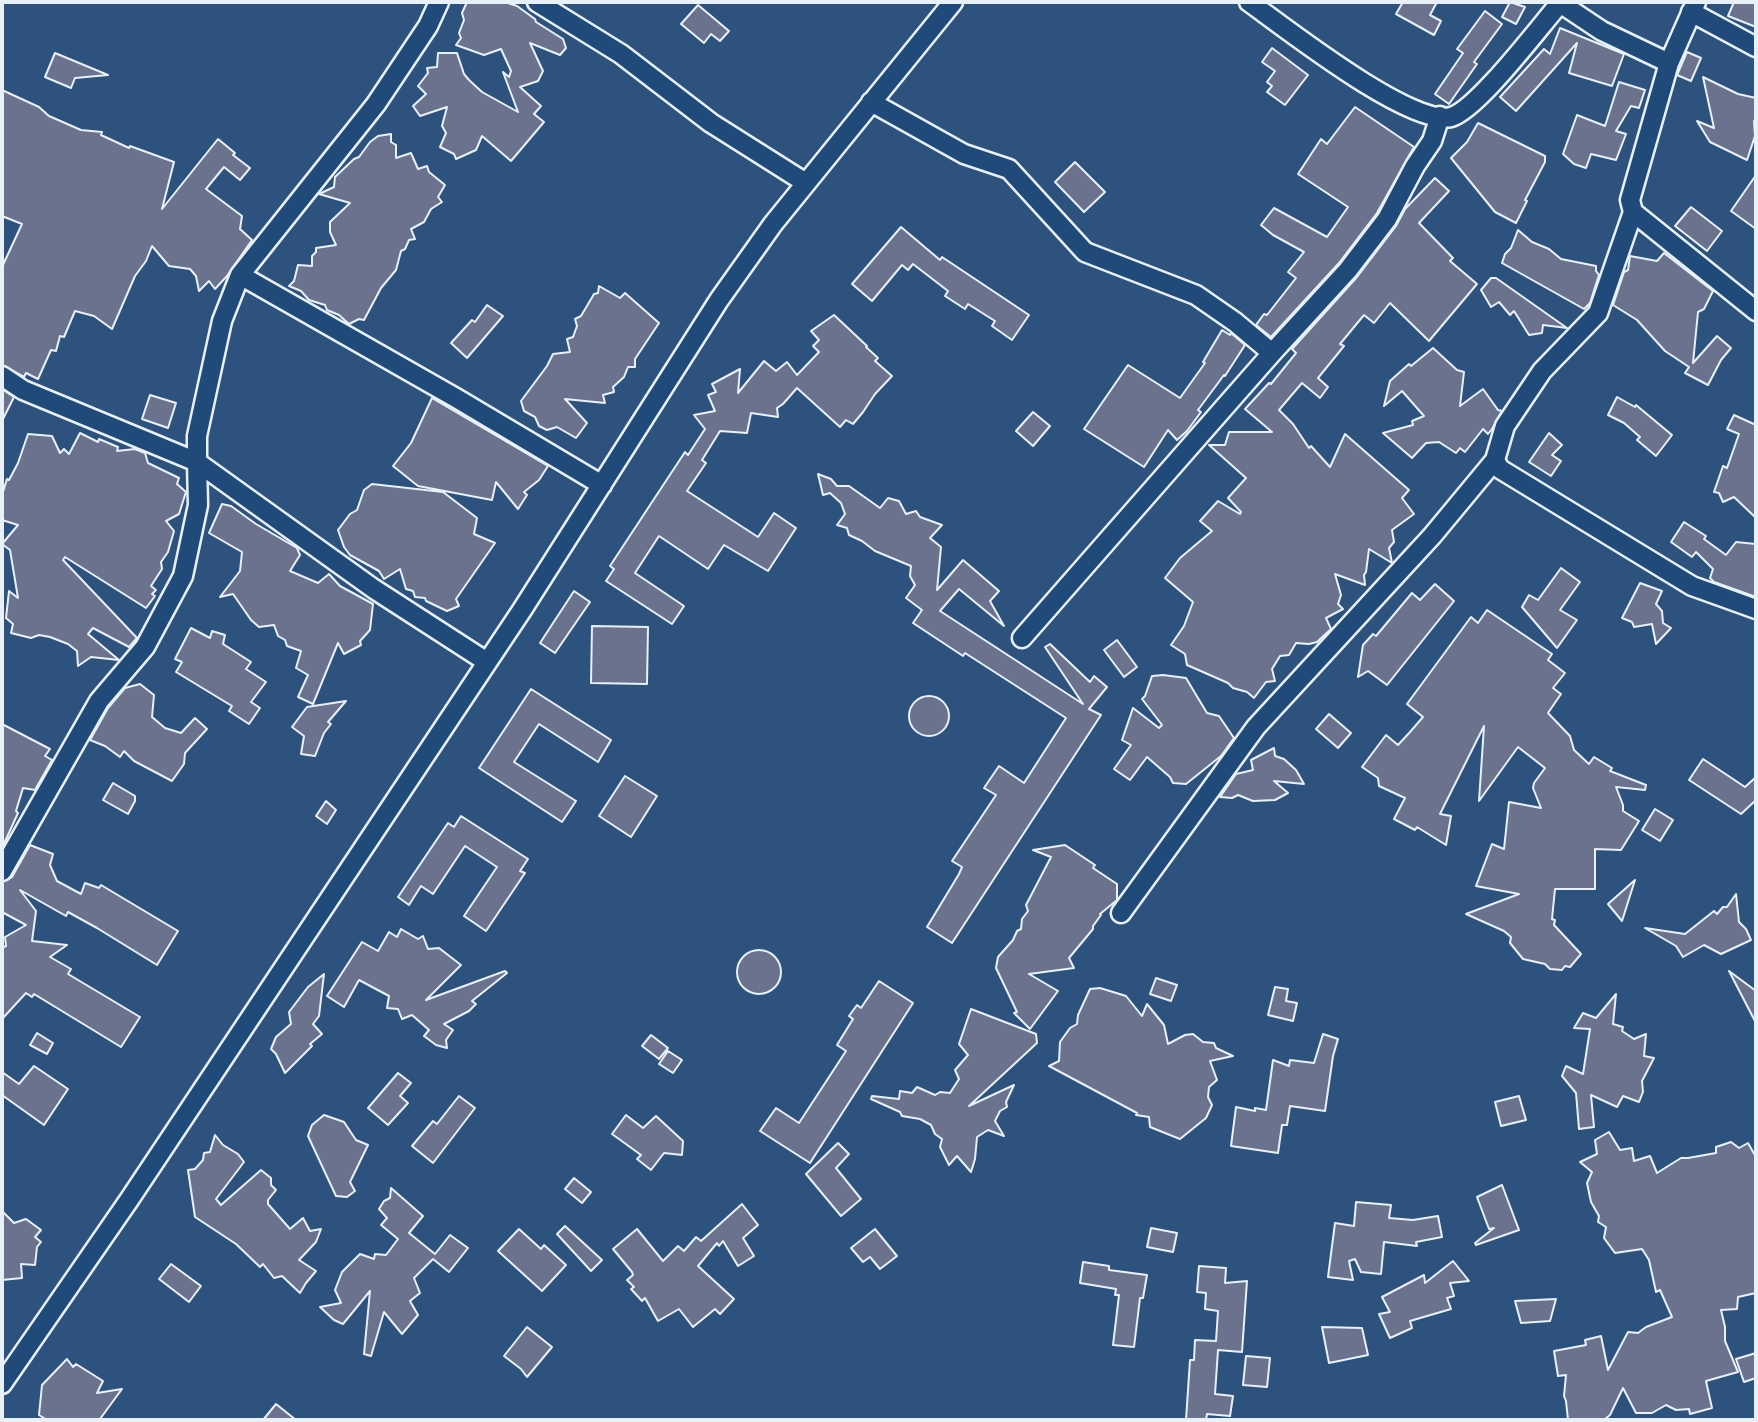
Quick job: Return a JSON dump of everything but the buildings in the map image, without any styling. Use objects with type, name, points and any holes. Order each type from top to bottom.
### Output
[{"type":"street","points":[[2,871],[99,701],[145,647],[183,576],[198,505],[197,436],[222,321],[240,275],[376,104],[428,26],[439,2]]},
{"type":"street","points":[[537,2],[621,54],[712,123],[806,183]]},
{"type":"street","points":[[2,1384],[136,1189],[487,662],[719,300],[806,183],[953,2]]},
{"type":"street","points":[[1249,2],[1343,69],[1401,104],[1429,116],[1450,117],[1477,101],[1560,2],[1602,31],[1669,63]]},
{"type":"street","points":[[1121,912],[1256,727],[1432,536],[1495,460],[1506,426],[1542,371],[1598,313],[1633,212],[1630,200],[1669,63],[1693,7],[1756,47]]},
{"type":"street","points":[[870,102],[964,155],[1009,169],[1085,252],[1196,295],[1235,322],[1272,353]]},
{"type":"street","points":[[1022,638],[1348,270],[1387,219],[1415,166],[1432,141],[1440,116]]},
{"type":"street","points":[[1633,212],[1753,302]]},
{"type":"street","points":[[240,275],[602,485]]},
{"type":"street","points":[[2,376],[23,390],[197,462],[374,589],[487,662]]},
{"type":"street","points":[[1495,460],[1500,469],[1692,586],[1756,609]]}]
